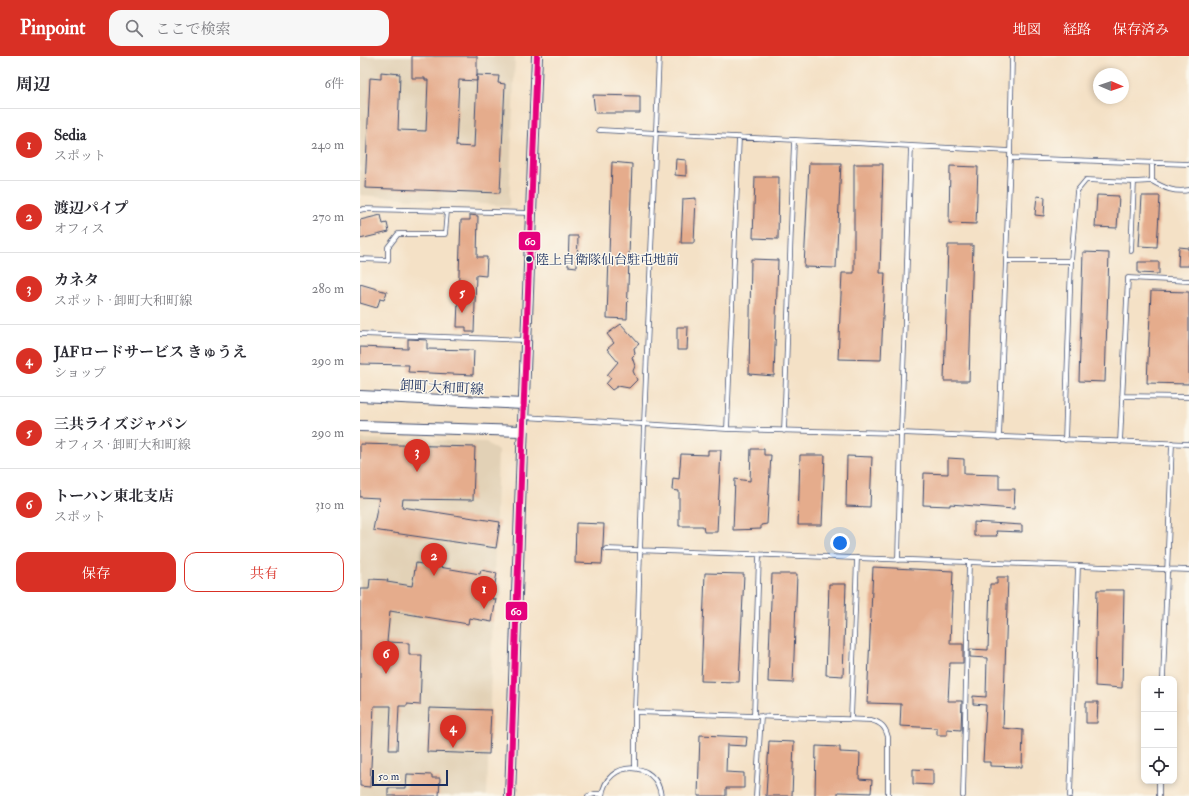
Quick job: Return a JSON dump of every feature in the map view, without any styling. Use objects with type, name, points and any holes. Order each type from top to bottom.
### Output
[{"type":"street","points":[[510,796],[522,431],[537,56]]},
{"type":"street","name":"卸町大和町線","points":[[360,396],[523,404]]},
{"type":"street","points":[[360,426],[522,431]]},
{"type":"lane","points":[[635,768],[635,712],[644,424],[659,56]]},
{"type":"lane","points":[[999,438],[1010,158],[1012,56]]},
{"type":"lane","points":[[599,130],[1010,151]]},
{"type":"lane","points":[[727,429],[739,137]]},
{"type":"lane","points":[[784,430],[794,140]]},
{"type":"lane","points":[[898,560],[911,146]]},
{"type":"lane","points":[[1010,158],[1189,164]]},
{"type":"lane","points":[[1152,162],[1152,181]]},
{"type":"lane","points":[[1065,440],[1071,261],[1077,191],[1086,180],[1134,182],[1152,181],[1163,188],[1180,192],[1189,190]]},
{"type":"lane","points":[[1131,252],[1134,182]]},
{"type":"lane","points":[[360,210],[531,213]]},
{"type":"lane","points":[[360,259],[388,260],[388,248],[398,234],[445,234],[447,211]]},
{"type":"lane","points":[[1006,261],[1071,261]]},
{"type":"lane","points":[[1120,442],[1128,278],[1189,281]]},
{"type":"lane","points":[[360,334],[526,340]]},
{"type":"lane","points":[[1122,396],[1189,397]]},
{"type":"lane","points":[[523,417],[727,429],[901,433],[999,438],[1189,444]]},
{"type":"lane","points":[[1163,676],[1172,444]]},
{"type":"lane","points":[[606,549],[1189,570]]},
{"type":"lane","points":[[754,716],[759,555]]},
{"type":"lane","points":[[851,719],[857,558]]},
{"type":"lane","points":[[963,796],[969,562]]},
{"type":"lane","points":[[1070,796],[1078,566]]},
{"type":"lane","points":[[635,712],[871,720],[880,723],[886,728],[888,737],[888,796]]},
{"type":"lane","points":[[756,796],[761,716]]},
{"type":"lane","points":[[588,796],[594,794],[602,795],[605,785],[617,772],[635,768],[644,771],[652,777],[658,785],[661,796]]},
{"type":"lane","points":[[1159,784],[1159,796]]},
{"type":"shaded area","points":[[360,56],[515,56],[509,206],[360,195]]},
{"type":"shaded area","points":[[360,439],[486,442],[498,451],[487,796],[360,796]]},
{"type":"building","points":[[412,56],[477,56],[477,75],[499,76],[498,83],[505,84],[500,193],[365,188],[370,78],[381,79],[381,72],[400,74],[398,130],[426,131],[428,80],[425,80],[425,78],[412,78]],"holes":[[[459,80],[477,81],[474,147],[456,146]]]},
{"type":"building","points":[[593,95],[640,96],[640,113],[595,113]]},
{"type":"building","points":[[676,159],[686,160],[686,176],[675,175]]},
{"type":"building","points":[[612,162],[632,164],[627,319],[607,318]]},
{"type":"building","points":[[809,163],[841,163],[836,268],[804,267]]},
{"type":"building","points":[[854,164],[883,164],[880,273],[885,273],[881,360],[838,359],[842,273],[854,273]]},
{"type":"building","points":[[950,166],[978,167],[976,224],[949,223]]},
{"type":"building","points":[[755,177],[779,177],[778,239],[753,238]]},
{"type":"building","points":[[1097,195],[1119,196],[1117,228],[1095,227]]},
{"type":"building","points":[[1037,196],[1045,197],[1044,216],[1035,215]]},
{"type":"building","points":[[1142,196],[1160,196],[1157,247],[1139,246]]},
{"type":"building","points":[[696,198],[694,243],[681,243],[683,199]]},
{"type":"building","points":[[381,215],[383,224],[387,223],[389,232],[360,239],[360,220]]},
{"type":"building","points":[[470,215],[478,216],[477,257],[487,257],[486,276],[476,275],[474,332],[466,332],[466,327],[457,327],[461,220],[470,220]]},
{"type":"building","points":[[569,236],[578,236],[577,267],[568,266]]},
{"type":"building","points":[[948,245],[973,245],[969,381],[944,381]]},
{"type":"building","points":[[1179,247],[1189,248],[1189,266],[1178,266]]},
{"type":"building","points":[[1083,252],[1109,253],[1105,382],[1079,381]]},
{"type":"building","points":[[751,259],[778,260],[774,376],[749,374]]},
{"type":"building","points":[[1138,262],[1159,262],[1159,274],[1138,273]]},
{"type":"building","points":[[360,284],[387,292],[384,300],[380,299],[377,308],[360,303]]},
{"type":"building","points":[[1151,291],[1189,292],[1189,384],[1147,383]]},
{"type":"building","points":[[621,324],[639,344],[634,348],[635,354],[632,357],[635,366],[633,371],[637,380],[629,388],[618,386],[612,390],[606,384],[611,378],[607,375],[618,362],[607,349],[614,343],[607,334]]},
{"type":"building","points":[[677,327],[688,327],[687,350],[677,350]]},
{"type":"building","points":[[408,339],[427,340],[427,349],[474,350],[473,375],[408,372],[409,365],[360,364],[360,347],[408,349]]},
{"type":"building","points":[[360,444],[475,447],[473,500],[403,499],[402,507],[500,522],[496,548],[373,530],[379,498],[360,497]]},
{"type":"building","points":[[751,449],[764,449],[764,455],[771,455],[767,524],[761,525],[761,529],[733,530],[735,479],[750,481]]},
{"type":"building","points":[[708,450],[721,450],[717,532],[704,532],[703,526],[679,526],[679,491],[672,490],[673,478],[679,479],[681,454],[708,455]]},
{"type":"building","points":[[800,455],[825,455],[822,525],[798,525]]},
{"type":"building","points":[[847,456],[872,457],[870,507],[846,506]]},
{"type":"building","points":[[948,458],[964,459],[964,474],[999,475],[999,489],[1015,489],[1014,509],[950,504],[950,506],[923,505],[924,473],[948,474]]},
{"type":"building","points":[[974,522],[1022,525],[1022,532],[996,531],[997,536],[974,536]]},
{"type":"building","points":[[576,523],[604,524],[602,564],[575,563]]},
{"type":"building","points":[[416,563],[480,574],[481,570],[497,573],[492,599],[496,599],[492,622],[469,618],[468,624],[390,611],[387,642],[409,643],[409,655],[422,655],[420,705],[407,704],[407,706],[399,706],[397,750],[389,750],[391,706],[374,706],[370,787],[360,786],[360,589],[369,589],[370,579],[388,580],[387,582],[412,586]]},
{"type":"building","points":[[873,567],[953,571],[950,644],[963,644],[963,663],[950,663],[948,701],[962,701],[961,730],[947,729],[947,735],[937,735],[937,728],[900,726],[901,704],[867,703]]},
{"type":"building","points":[[705,573],[744,574],[739,682],[701,681]]},
{"type":"building","points":[[772,574],[797,574],[793,683],[768,682]]},
{"type":"building","points":[[997,577],[1008,577],[1003,728],[1023,730],[1022,767],[990,766],[990,762],[983,762],[986,705],[973,704],[973,696],[986,697],[987,658],[970,657],[970,649],[988,650],[990,584],[997,584]]},
{"type":"building","points":[[829,584],[846,584],[843,676],[826,675]]},
{"type":"building","points":[[1097,590],[1124,590],[1122,688],[1095,686]]},
{"type":"building","points":[[1086,702],[1098,702],[1097,723],[1086,723]]},
{"type":"building","points":[[429,708],[491,710],[489,754],[427,752]]},
{"type":"building","points":[[700,735],[747,737],[746,746],[727,745],[726,772],[744,773],[744,788],[726,788],[726,796],[698,796]]},
{"type":"building","points":[[769,741],[794,742],[792,796],[766,796]]},
{"type":"building","points":[[816,746],[840,747],[840,752],[860,753],[859,779],[872,780],[871,793],[838,792],[838,796],[815,796]]},
{"type":"building","points":[[913,769],[933,770],[933,785],[913,784]]},
{"type":"building","points":[[407,774],[432,775],[432,778],[440,778],[439,796],[388,796],[388,788],[406,788]]},
{"type":"transit line","name":"60","points":[[510,796],[537,56]]},
{"type":"place","name":"陸上自衛隊仙台駐屯地前","points":[[529,259]]},
{"type":"place","name":"三共ライズジャパン","points":[[462,313]]},
{"type":"place","name":"カネタ","points":[[417,472]]},
{"type":"place","name":"渡辺パイプ","points":[[434,576]]},
{"type":"place","name":"Sedia","points":[[484,609]]},
{"type":"place","name":"トーハン東北支店","points":[[386,674]]},
{"type":"place","name":"JAFロードサービス きゅうえ","points":[[453,748]]}]
